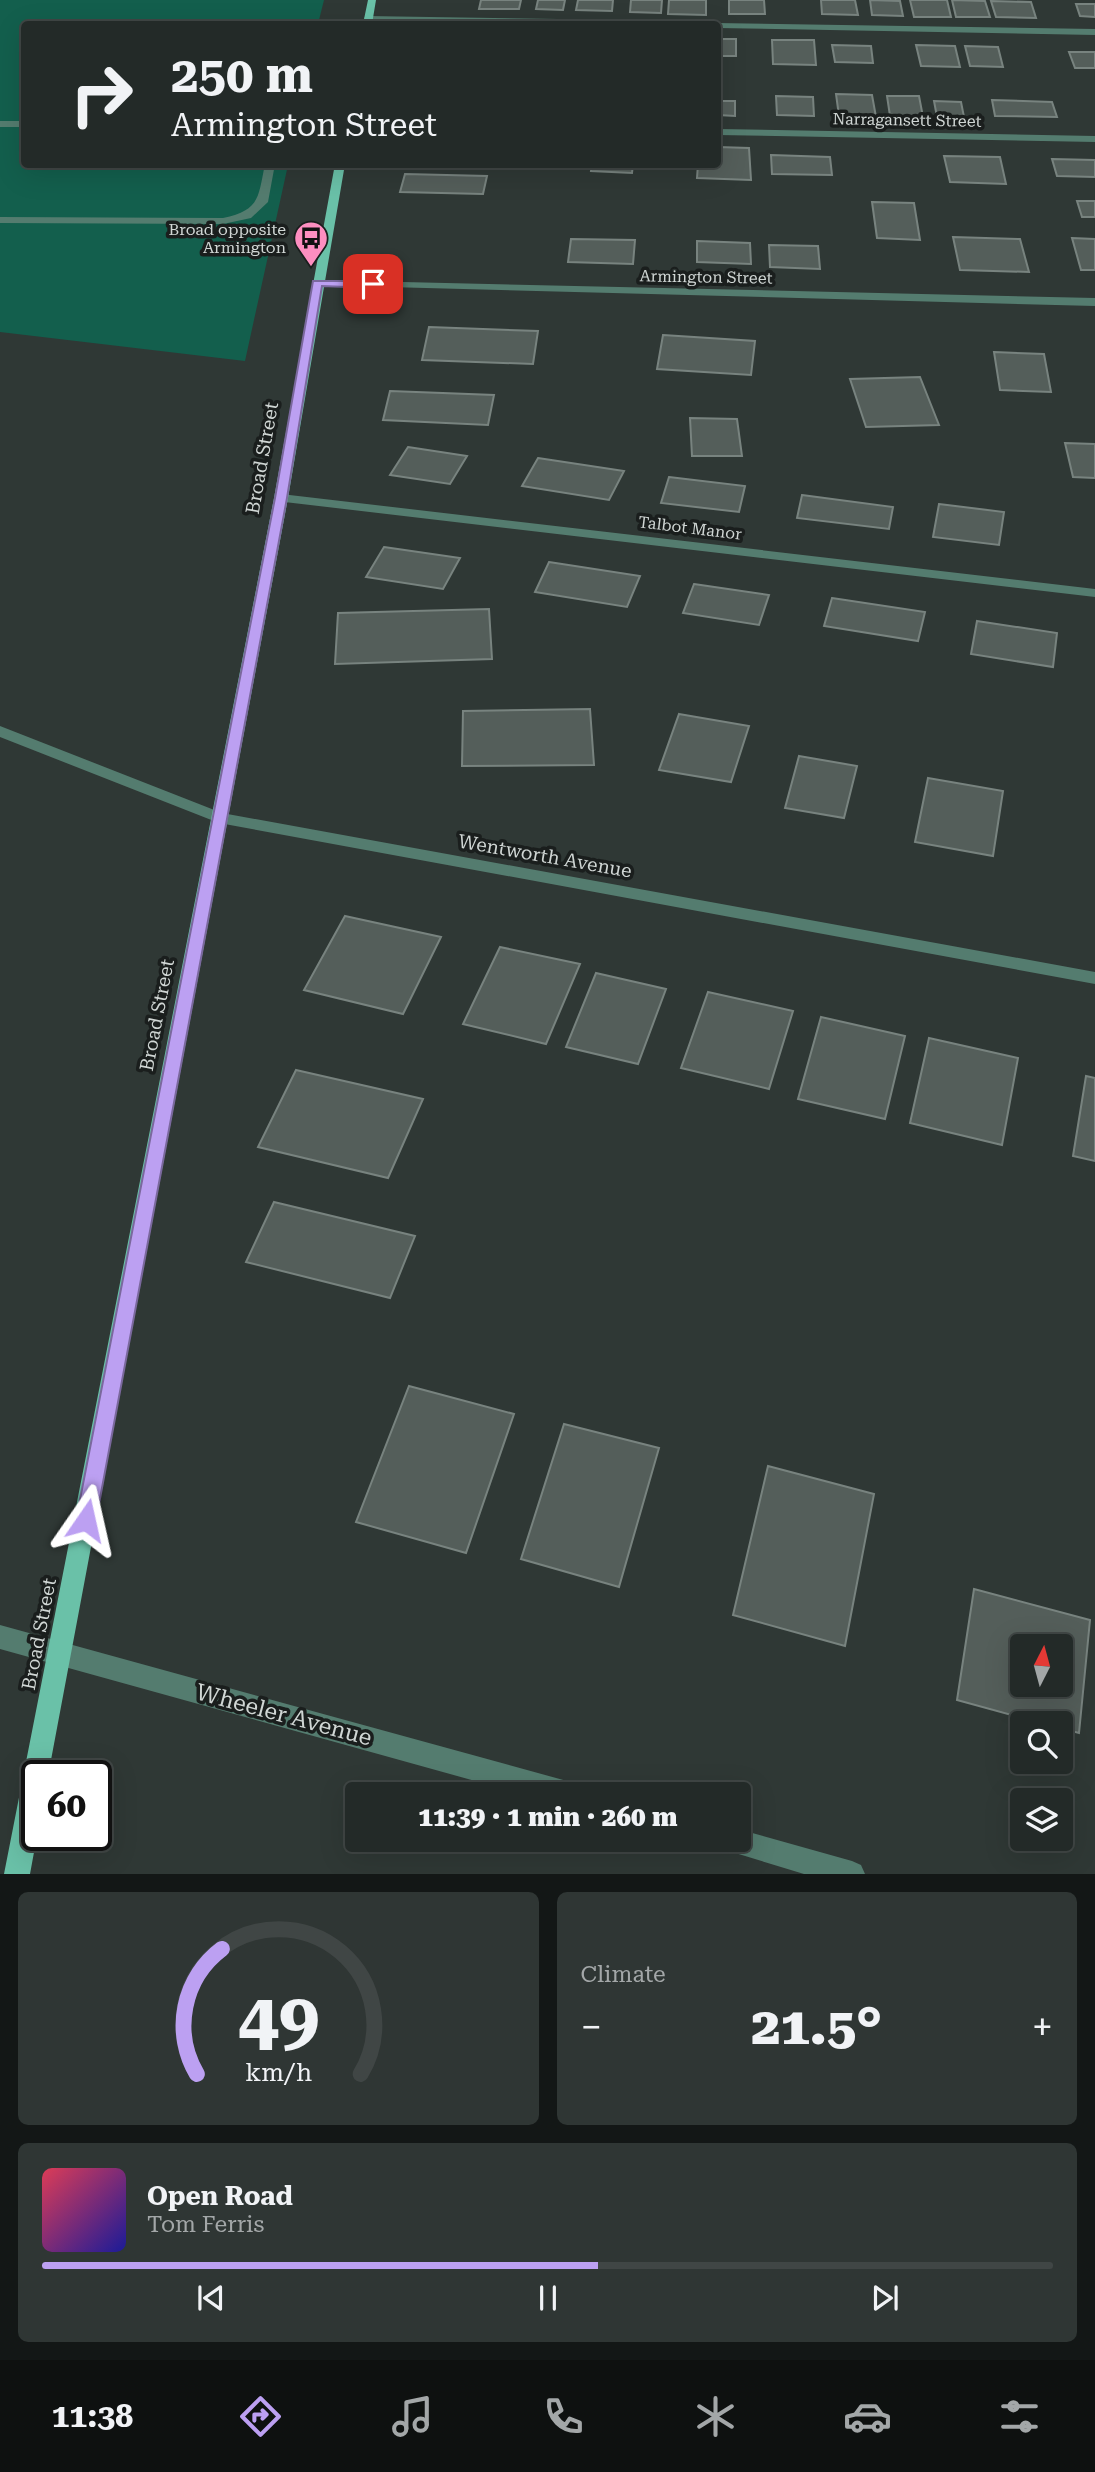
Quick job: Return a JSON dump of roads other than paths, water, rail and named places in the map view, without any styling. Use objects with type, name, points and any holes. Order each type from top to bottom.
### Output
[{"type":"main road","points":[[368,21],[372,0]]},
{"type":"main road","name":"Broad Street","points":[[18,1874],[281,498],[339,168]]},
{"type":"street","points":[[721,25],[1095,32]]},
{"type":"street","points":[[0,124],[21,124]]},
{"type":"street","name":"Narragansett Street","points":[[721,132],[1095,139]]},
{"type":"street","points":[[0,220],[223,220],[247,216],[263,202],[269,168]]},
{"type":"street","name":"Armington Street","points":[[317,283],[1095,302]]},
{"type":"street","name":"Talbot Manor","points":[[281,498],[1095,593]]},
{"type":"street","name":"Wentworth Avenue","points":[[0,731],[219,818],[1095,978]]},
{"type":"street","name":"Wheeler Avenue","points":[[0,1637],[525,1782]]},
{"type":"street","points":[[751,1845],[852,1874]]},
{"type":"place","name":"Broad opposite Armington","points":[[311,268]]}]
